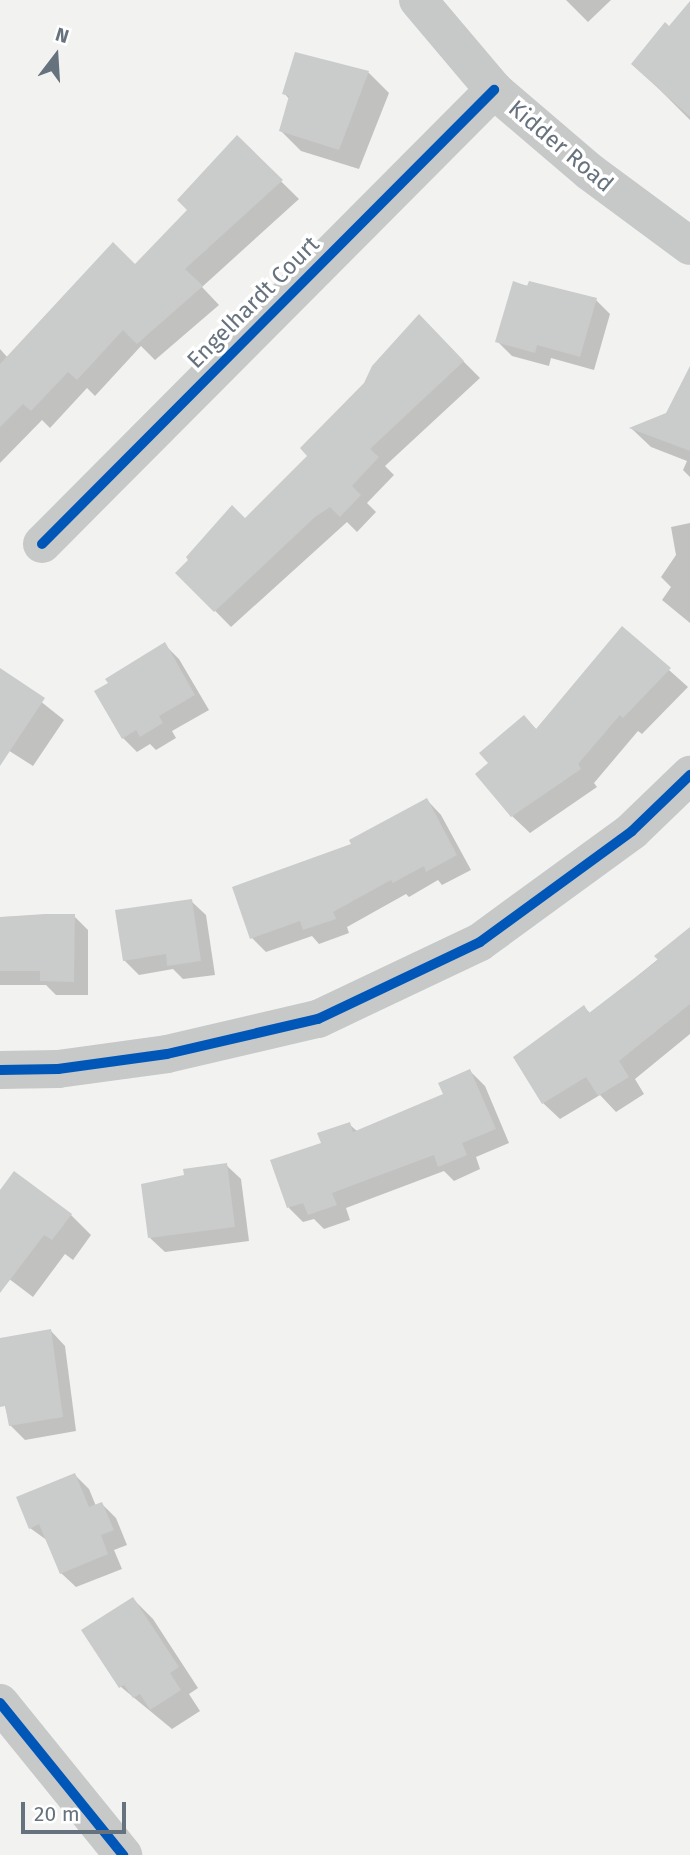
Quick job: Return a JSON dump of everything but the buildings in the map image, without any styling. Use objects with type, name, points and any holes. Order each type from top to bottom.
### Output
[{"type":"street","name":"Kidder Road","points":[[418,0],[494,90],[590,172],[690,246]]},
{"type":"street","name":"Engelhardt Court","points":[[41,544],[494,90]]},
{"type":"street","points":[[0,1070],[58,1069],[167,1054],[318,1019],[480,943],[632,831],[690,775]]},
{"type":"street","points":[[0,1703],[123,1855]]},
{"type":"cycle path","points":[[42,544],[494,90]]},
{"type":"cycle path","points":[[0,1070],[58,1069],[167,1054],[318,1019],[480,942],[632,831],[690,775]]},
{"type":"cycle path","points":[[0,1703],[123,1855]]}]
